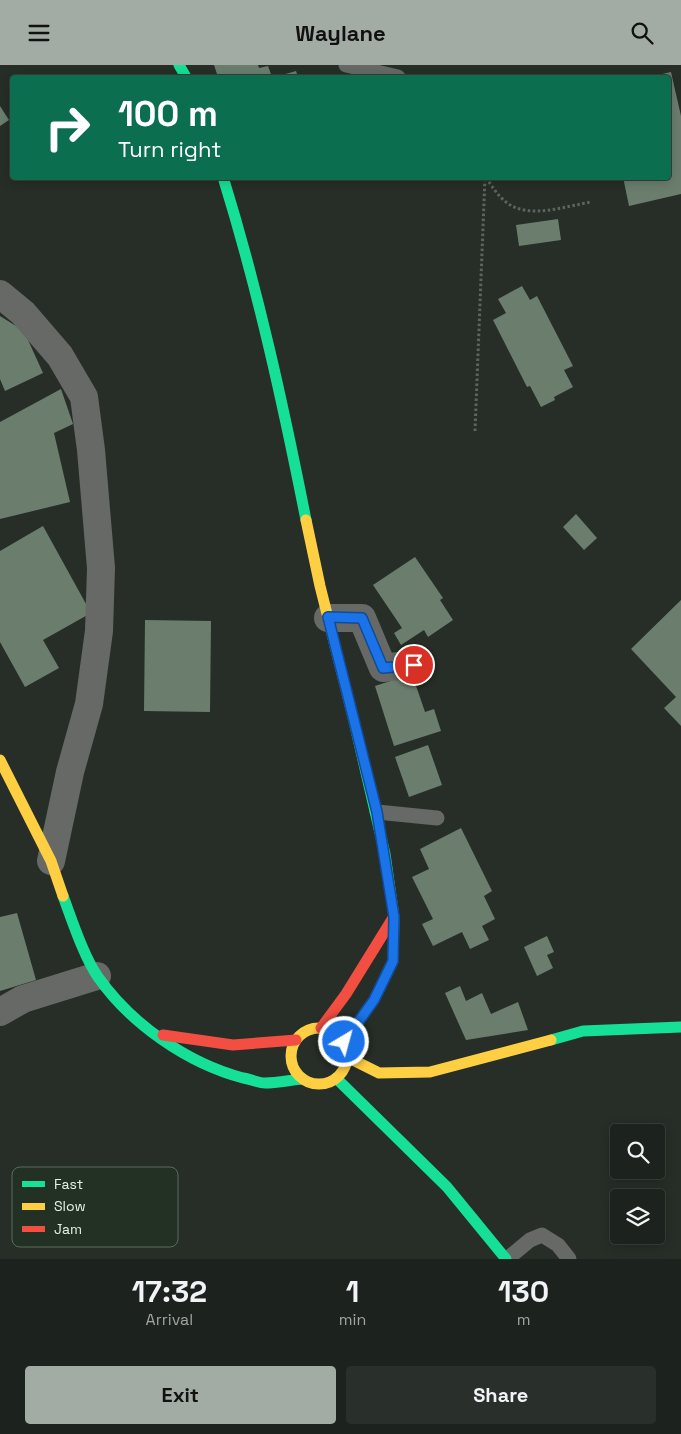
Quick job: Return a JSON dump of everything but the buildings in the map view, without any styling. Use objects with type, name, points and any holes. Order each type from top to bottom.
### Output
[{"type":"main road","points":[[224,180],[248,258],[276,371],[328,617],[377,812],[394,917],[393,961],[374,1000],[344,1042]]},
{"type":"main road","points":[[0,759],[51,861],[74,926],[97,975],[123,1006],[156,1035],[202,1064],[221,1072],[264,1083],[303,1079]]},
{"type":"main road","points":[[320,1028],[356,980],[394,917]]},
{"type":"main road","points":[[347,1057],[379,1073],[430,1072],[583,1031],[681,1027]]},
{"type":"main road","points":[[320,1028],[330,1030],[344,1042],[347,1057],[346,1065],[336,1079],[326,1084],[314,1084],[303,1079],[295,1071],[291,1061],[292,1049],[296,1040],[303,1033],[320,1028]]},
{"type":"main road","points":[[156,1035],[233,1045],[296,1040]]},
{"type":"main road","points":[[336,1079],[445,1183],[480,1223],[506,1259]]},
{"type":"street","points":[[0,294],[23,313],[60,356],[84,397],[91,450],[101,568],[99,631],[89,704],[70,772],[51,861]]},
{"type":"street","points":[[328,617],[362,618],[383,668],[414,665]]},
{"type":"street","points":[[0,1012],[23,999],[97,975]]},
{"type":"lane","points":[[346,65],[389,75]]},
{"type":"lane","points":[[377,812],[437,818]]},
{"type":"lane","points":[[506,1259],[530,1240],[542,1235],[558,1245],[569,1259]]},
{"type":"path","points":[[475,431],[485,180]]},
{"type":"path","points":[[487,180],[505,202],[517,209],[544,210],[591,202]]},
{"type":"traffic: fast","points":[[179,65],[185,75]]},
{"type":"traffic: fast","points":[[224,180],[248,262],[269,347],[306,520]]},
{"type":"traffic: fast","points":[[344,1042],[374,1000],[393,961],[394,917],[385,854],[353,717]]},
{"type":"traffic: fast","points":[[63,896],[93,969],[111,994],[144,1026],[181,1052],[201,1063],[222,1071],[262,1083],[303,1079]]},
{"type":"traffic: fast","points":[[551,1040],[583,1031],[681,1027]]},
{"type":"traffic: fast","points":[[336,1078],[447,1187],[506,1259]]},
{"type":"traffic: slow","points":[[306,520],[320,586],[353,717]]},
{"type":"traffic: slow","points":[[0,760],[51,861],[63,896]]},
{"type":"traffic: slow","points":[[319,1028],[330,1030],[339,1036],[345,1045],[347,1056],[345,1067],[339,1076],[330,1082],[319,1084],[308,1082],[299,1076],[293,1067],[291,1056],[293,1045],[299,1036],[308,1030],[319,1028]]},
{"type":"traffic: slow","points":[[347,1057],[379,1073],[430,1072],[551,1040]]},
{"type":"traffic: jam","points":[[321,1028],[346,994],[393,918]]},
{"type":"traffic: jam","points":[[163,1035],[233,1045],[296,1040]]},
{"type":"route","points":[[344,1042],[374,1000],[393,961],[394,917],[377,812],[328,617],[362,618],[383,668],[414,665]]}]
